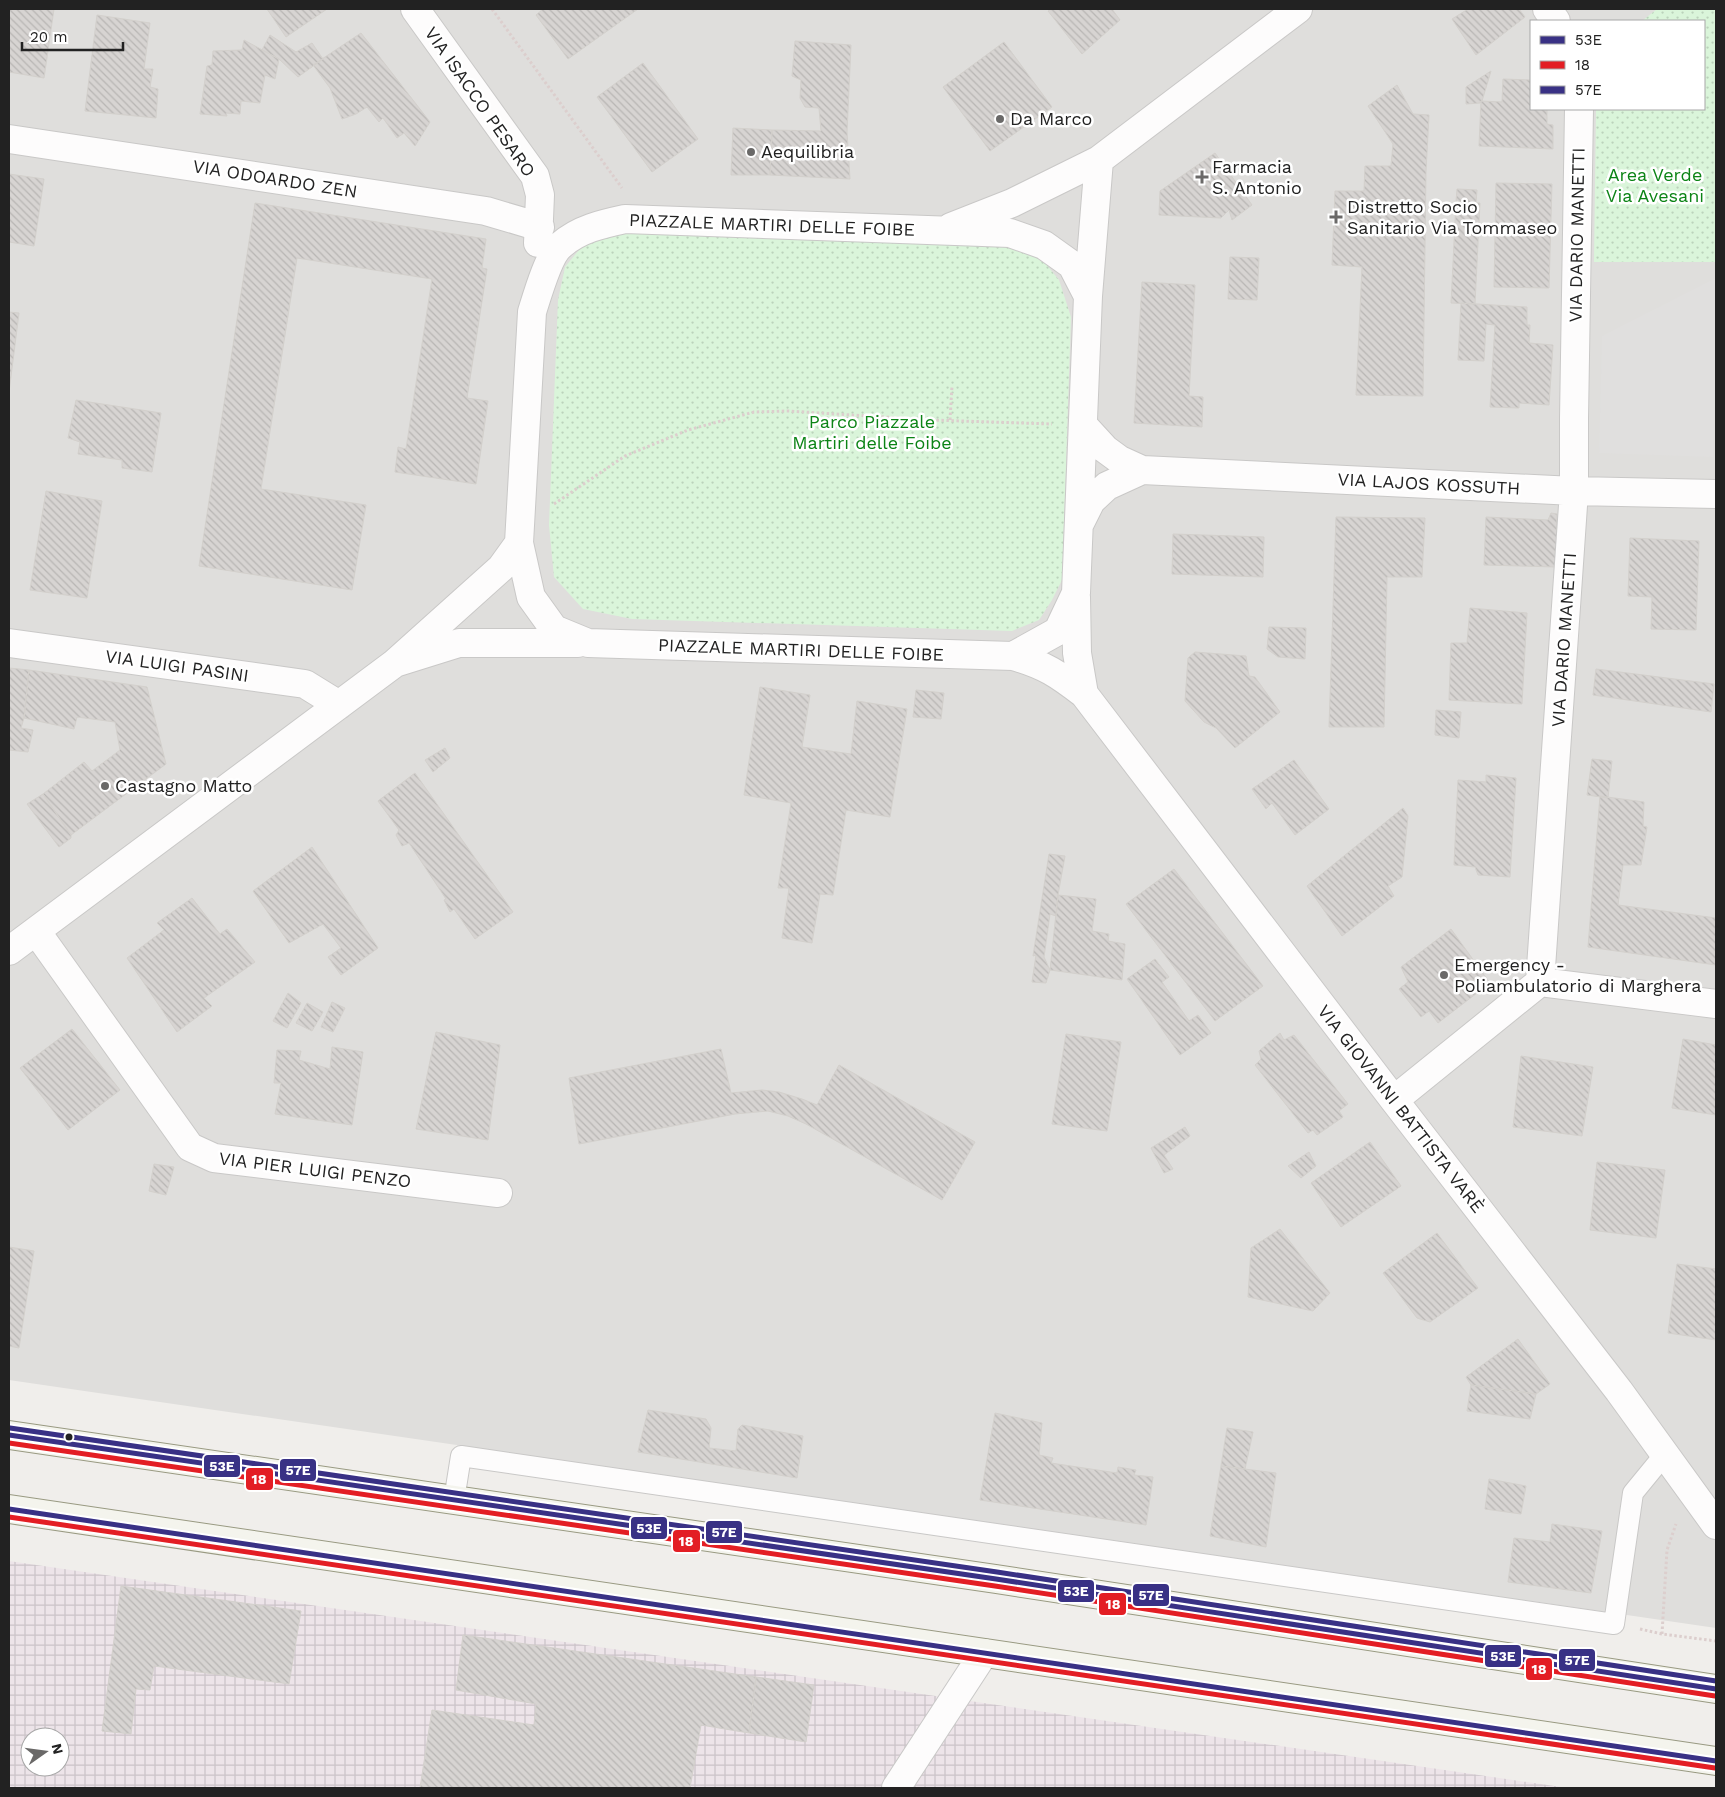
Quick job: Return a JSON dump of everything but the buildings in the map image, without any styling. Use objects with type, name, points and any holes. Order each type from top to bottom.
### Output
[{"type":"main road","points":[[9,1435],[996,1579],[1716,1689]]},
{"type":"main road","points":[[9,1509],[1716,1761]]},
{"type":"street","name":"VIA ISACCO PESARO","points":[[415,9],[534,176],[540,195],[540,227]]},
{"type":"street","points":[[1099,160],[1298,9]]},
{"type":"street","points":[[1547,9],[1555,20]]},
{"type":"street","name":"VIA DARIO MANETTI","points":[[1540,982],[1574,491],[1578,110]]},
{"type":"street","name":"VIA ODOARDO ZEN","points":[[9,139],[486,211],[540,227]]},
{"type":"street","name":"PIAZZALE MARTIRI DELLE FOIBE","points":[[942,231],[1012,203],[1099,160]]},
{"type":"street","name":"PIAZZALE MARTIRI DELLE FOIBE","points":[[1084,694],[1077,653],[1076,593],[1088,296],[1099,160]]},
{"type":"street","name":"PIAZZALE MARTIRI DELLE FOIBE","points":[[532,312],[544,275],[559,245],[590,228],[625,219],[1010,233],[1044,244],[1072,265],[1088,296]]},
{"type":"street","name":"PIAZZALE MARTIRI DELLE FOIBE","points":[[540,227],[532,312],[520,535],[531,597],[554,629],[588,643]]},
{"type":"street","points":[[1083,425],[1105,450],[1120,460],[1142,470]]},
{"type":"street","name":"PIAZZALE MARTIRI DELLE FOIBE","points":[[1079,525],[1091,501],[1108,486],[1142,470]]},
{"type":"street","name":"VIA LAJOS KOSSUTH","points":[[1142,470],[1574,491],[1716,494]]},
{"type":"street","points":[[9,951],[395,663],[501,568],[520,535]]},
{"type":"street","name":"PIAZZALE MARTIRI DELLE FOIBE","points":[[1013,656],[1058,631],[1076,593]]},
{"type":"street","name":"VIA LUIGI PASINI","points":[[9,643],[305,684],[339,705]]},
{"type":"street","name":"PIAZZALE MARTIRI DELLE FOIBE","points":[[395,663],[459,643],[588,643],[1013,656],[1039,663],[1061,676],[1084,694]]},
{"type":"street","name":"VIA GIOVANNI BATTISTA VARÈ","points":[[1084,694],[1613,1383],[1716,1525]]},
{"type":"street","name":"VIA PIER LUIGI PENZO","points":[[36,931],[190,1147],[214,1158],[498,1193]]},
{"type":"street","points":[[1394,1100],[1540,982],[1716,1004]]},
{"type":"street","points":[[896,1788],[984,1653]]},
{"type":"lane","points":[[454,1500],[460,1456],[1614,1624],[1633,1493],[1665,1454]]},
{"type":"path","points":[[492,9],[645,220]]},
{"type":"path","points":[[950,420],[952,386]]},
{"type":"path","points":[[520,535],[625,456],[688,430],[754,412],[788,411],[932,420],[1083,425]]},
{"type":"path","points":[[1662,1634],[1667,1550],[1679,1516]]},
{"type":"path","points":[[1614,1624],[1662,1634],[1716,1641]]},
{"type":"shaded area","points":[[9,9],[1716,9],[1716,1628],[9,1380]]},
{"type":"shaded area","points":[[1716,278],[1713,457],[1599,453],[1602,336]]},
{"type":"shaded area","points":[[9,1561],[1568,1788],[9,1788]]},
{"type":"green space","name":"Area Verde Via Avesani","points":[[1657,9],[1716,9],[1716,262],[1594,262],[1596,110],[1705,110],[1705,20],[1643,20]]},
{"type":"green space","name":"Parco Piazzale Martiri delle Foibe","points":[[626,232],[1007,242],[1041,258],[1059,280],[1071,317],[1062,580],[1039,620],[1012,631],[632,619],[583,609],[554,577],[549,525],[558,300],[565,267],[588,239]]},
{"type":"transit line","name":"57E","points":[[10,1428],[997,1572],[1716,1681]]},
{"type":"transit line","name":"53E","points":[[9,1435],[996,1579],[1716,1689]]},
{"type":"transit line","name":"18","points":[[9,1443],[995,1586],[1715,1696]]},
{"type":"transit line","name":"53E","points":[[9,1509],[1716,1761]]},
{"type":"transit line","name":"18","points":[[9,1517],[1715,1768]]},
{"type":"place","name":"Da Marco","points":[[1000,119]]},
{"type":"place","name":"Aequilibria","points":[[751,152]]},
{"type":"place","name":"Farmacia S. Antonio","points":[[1202,177]]},
{"type":"place","name":"Distretto Socio Sanitario Via Tommaseo","points":[[1336,217]]},
{"type":"place","name":"Castagno Matto","points":[[105,786]]},
{"type":"place","name":"Emergency - Poliambulatorio di Marghera","points":[[1444,975]]}]
